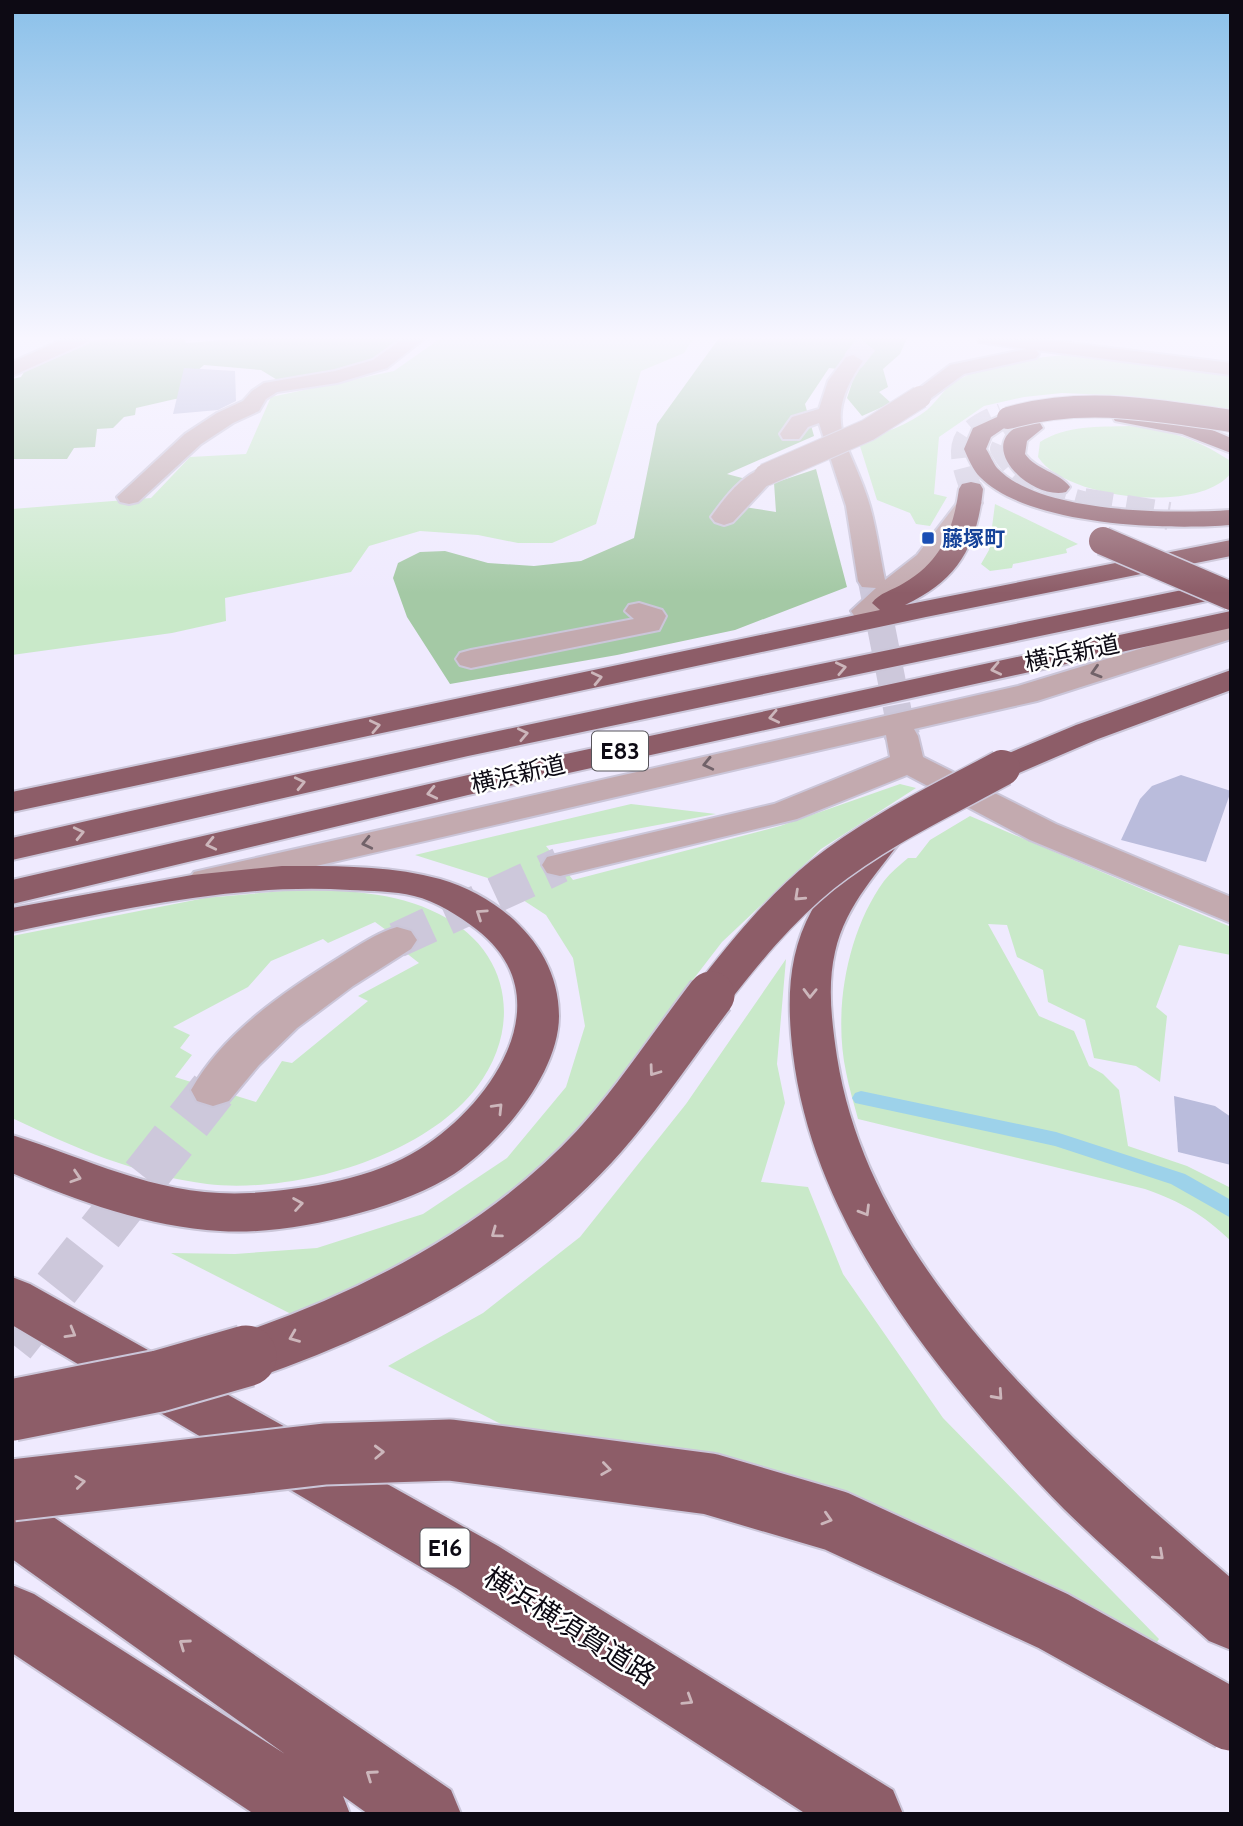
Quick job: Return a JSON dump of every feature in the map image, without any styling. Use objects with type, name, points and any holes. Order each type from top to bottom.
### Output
[{"type":"highway","points":[[1010,423],[981,433],[972,444],[969,455],[971,467],[982,481],[1017,503],[1231,596]]},
{"type":"highway","points":[[1017,423],[1014,457],[1025,470],[1062,489],[1094,498],[1151,505],[1188,505],[1231,496]]},
{"type":"highway","points":[[1164,423],[1188,428],[1231,446]]},
{"type":"highway","points":[[1165,423],[1231,433]]},
{"type":"highway","points":[[981,433],[975,450],[986,470],[1004,483],[1048,502],[1087,512],[1141,520],[1196,521],[1231,517]]},
{"type":"highway","points":[[757,642],[865,611],[930,580],[952,558],[971,496]]},
{"type":"highway","points":[[12,802],[213,761],[757,642],[1231,548]]},
{"type":"highway","name":"横浜新道","points":[[12,849],[624,712],[1231,588]]},
{"type":"highway","name":"横浜新道","points":[[12,892],[675,738],[1231,619]]},
{"type":"highway","points":[[12,1409],[114,1391],[243,1357],[346,1316],[432,1273],[496,1233],[561,1180],[604,1136],[723,978],[769,925],[801,893],[843,859],[893,827],[1002,768],[1087,732],[1231,679]]},
{"type":"highway","points":[[12,786],[213,761]]},
{"type":"highway","points":[[893,827],[829,913],[815,950],[809,989],[812,1056],[825,1116],[853,1191],[900,1268],[961,1354],[1074,1480],[1231,1619]]},
{"type":"highway","points":[[12,920],[139,895],[286,877],[347,877],[433,889],[478,910],[512,937],[531,964],[540,1012],[537,1038],[510,1096],[470,1137],[419,1172],[345,1197],[249,1212],[167,1207],[37,1164],[12,1153]]},
{"type":"highway","name":"横浜横須賀道路","points":[[12,1299],[477,1567],[869,1814]]},
{"type":"highway","points":[[12,1490],[325,1454],[450,1450],[710,1484],[848,1526],[1053,1621],[1231,1720]]},
{"type":"highway","points":[[12,1523],[426,1814]]},
{"type":"highway","points":[[12,1616],[316,1814]]},
{"type":"street","points":[[130,497],[192,439],[217,423]]},
{"type":"street","points":[[790,434],[799,423]]},
{"type":"street","points":[[830,423],[832,437],[858,505],[872,581]]},
{"type":"street","points":[[724,517],[747,490],[765,475],[879,423]]},
{"type":"street","points":[[471,659],[649,624],[652,616],[639,611]]},
{"type":"street","points":[[139,895],[1026,694],[1231,629]]},
{"type":"street","points":[[560,864],[785,812],[905,749],[1044,832],[1231,911]]},
{"type":"street","points":[[213,1090],[247,1050],[286,1014],[336,977],[397,940]]},
{"type":"green space","points":[[12,423],[118,423],[113,428],[97,429],[95,447],[74,448],[67,459],[12,459]]},
{"type":"green space","points":[[260,423],[626,423],[596,524],[552,543],[518,543],[478,535],[420,531],[369,546],[351,572],[225,598],[226,621],[172,633],[12,655],[12,509],[151,498],[190,457],[246,454]]},
{"type":"green space","points":[[810,423],[814,436],[727,474],[746,479],[726,504],[776,512],[774,483],[816,469],[847,587],[735,630],[617,655],[450,684],[407,617],[393,578],[398,563],[420,552],[445,551],[488,563],[534,566],[581,561],[634,538],[657,424]]},
{"type":"green space","points":[[959,423],[939,437],[934,494],[947,497],[930,526],[916,524],[910,513],[877,500],[859,443],[903,424]]},
{"type":"green space","points":[[1129,426],[1193,440],[1229,460],[1231,473],[1215,486],[1191,494],[1133,496],[1102,492],[1075,483],[1053,471],[1038,457],[1040,442],[1061,432]]},
{"type":"green space","points":[[995,504],[1078,544],[1066,549],[1067,553],[990,571],[981,564],[989,550]]},
{"type":"green space","points":[[900,784],[916,788],[821,849],[722,942],[655,1029],[565,1160],[447,1246],[301,1319],[171,1253],[235,1254],[317,1248],[423,1214],[507,1158],[566,1087],[585,1026],[573,958],[546,915],[491,879],[415,855],[631,804],[716,814],[546,846],[573,880],[780,826]]},
{"type":"green space","points":[[970,816],[1231,927],[1231,955],[1179,945],[1156,1007],[1167,1016],[1160,1082],[1136,1066],[1094,1058],[1085,1020],[1048,1002],[1043,970],[1017,957],[1007,925],[988,924],[1039,1016],[1074,1031],[1089,1066],[1103,1074],[1119,1090],[1128,1146],[1187,1166],[1231,1188],[1231,1241],[1191,1210],[1145,1189],[858,1119],[846,1072],[841,1023],[846,972],[852,947],[871,901],[884,881],[908,858],[916,858],[930,840]]},
{"type":"green space","points":[[294,890],[368,893],[422,906],[463,929],[481,947],[494,968],[502,991],[504,1015],[500,1039],[491,1063],[477,1087],[453,1112],[424,1134],[391,1152],[316,1176],[241,1186],[181,1180],[131,1167],[83,1150],[12,1118],[12,936],[205,898]],"holes":[[[375,922],[411,948],[405,952],[419,963],[358,996],[368,1001],[292,1063],[282,1061],[256,1102],[175,1077],[192,1055],[180,1048],[190,1035],[173,1027],[248,987],[271,961],[323,939],[328,943]]]},
{"type":"green space","points":[[786,959],[777,1064],[785,1103],[761,1182],[808,1187],[843,1274],[943,1418],[1159,1639],[1148,1656],[526,1437],[388,1366],[483,1313],[580,1237],[686,1104]]},
{"type":"building","points":[[1181,775],[1231,791],[1206,862],[1121,840],[1140,799],[1152,786]]},
{"type":"building","points":[[1174,1096],[1215,1106],[1231,1117],[1231,1165],[1178,1152]]},
{"type":"waterway","points":[[861,1098],[1056,1139],[1178,1179],[1231,1210]]},
{"type":"tunnel","points":[[971,489],[962,451],[968,434],[983,423]]},
{"type":"tunnel","points":[[1025,425],[1006,437],[1001,449],[1017,471],[1051,492],[1091,504]]},
{"type":"tunnel","points":[[1084,502],[1169,516]]},
{"type":"tunnel","points":[[872,581],[899,718]]},
{"type":"tunnel","points":[[898,717],[902,736]]},
{"type":"tunnel","points":[[397,940],[560,865]]},
{"type":"tunnel","points":[[12,1344],[213,1090]]},
{"type":"place","name":"藤塚町","points":[[928,538]]}]
